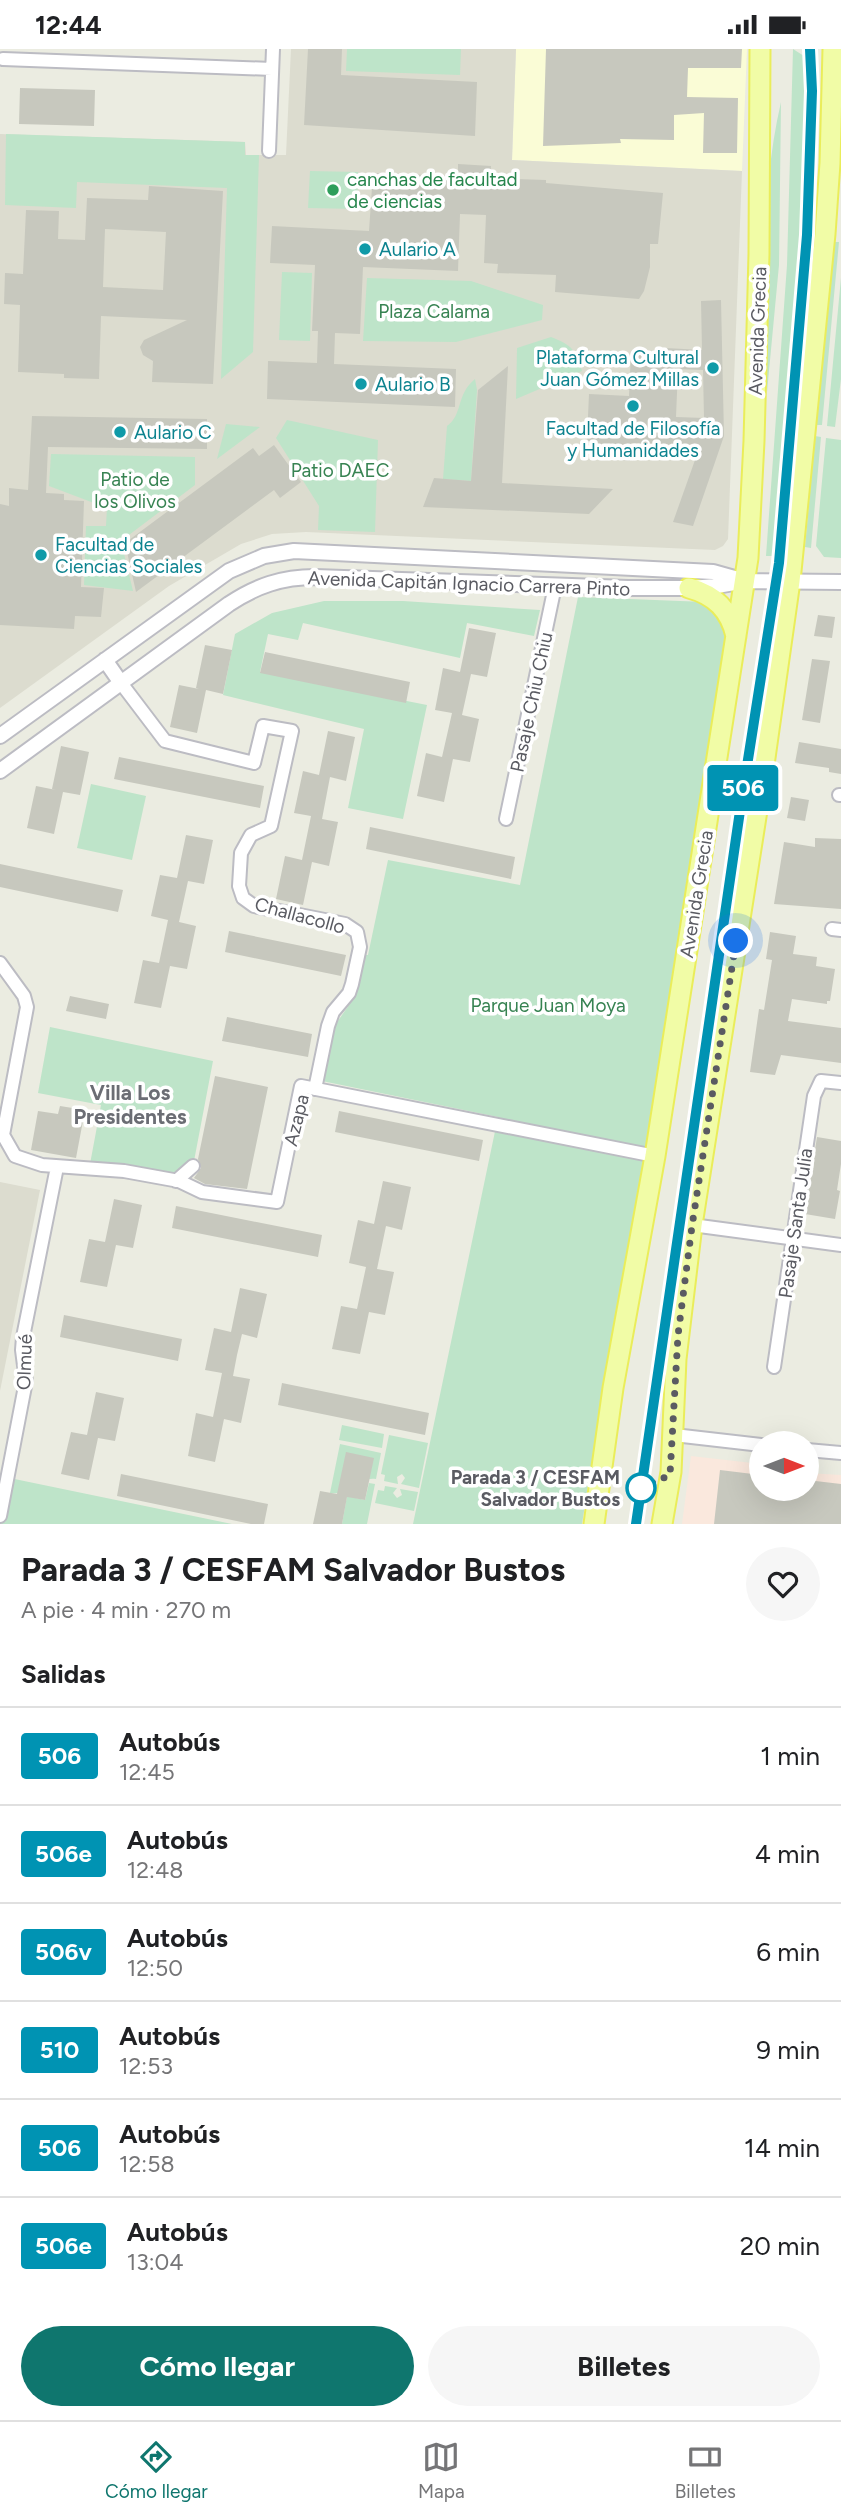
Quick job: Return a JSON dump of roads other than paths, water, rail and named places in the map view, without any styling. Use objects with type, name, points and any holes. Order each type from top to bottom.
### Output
[{"type":"main road","name":"Avenida Grecia","points":[[594,1524],[613,1388],[655,1156],[745,581],[754,428],[759,254],[760,49]]},
{"type":"main road","points":[[662,1524],[671,1472],[676,1359],[692,1226],[790,581],[825,234],[833,49]]},
{"type":"main road","points":[[689,588],[712,597],[721,605],[730,617],[737,637]]},
{"type":"street","points":[[269,151],[273,49]]},
{"type":"street","points":[[3,59],[272,69]]},
{"type":"street","name":"Avenida Capitán Ignacio Carrera Pinto","points":[[0,736],[229,571],[264,556],[294,551],[713,572],[745,581]]},
{"type":"street","points":[[555,586],[558,564]]},
{"type":"street","name":"Avenida Capitán Ignacio Carrera Pinto","points":[[0,771],[229,604],[247,592],[278,581],[315,577],[689,588],[745,581],[841,582]]},
{"type":"street","name":"Pasaje Chiu Chiu","points":[[506,819],[555,586]]},
{"type":"street","points":[[105,660],[121,683]]},
{"type":"street","name":"Challacollo","points":[[121,683],[159,736],[170,744],[254,763],[263,726],[292,731],[271,827],[251,835],[241,853],[239,886],[243,898],[254,906],[345,925],[356,932],[360,939],[352,984],[333,1013],[328,1026],[315,1089]]},
{"type":"street","points":[[0,963],[24,996],[27,1007],[1,1136]]},
{"type":"street","name":"Pasaje Santa Julia","points":[[774,1367],[814,1095],[821,1081],[841,1083]]},
{"type":"street","name":"Azapa","points":[[1,1136],[15,1156],[57,1167],[124,1171],[176,1181],[202,1192],[277,1202],[301,1086],[655,1156]]},
{"type":"street","points":[[176,1181],[193,1166]]},
{"type":"street","name":"Olmué","points":[[0,1515],[5,1468],[26,1381],[23,1337],[57,1167]]},
{"type":"street","points":[[692,1226],[841,1245]]},
{"type":"street","points":[[674,1435],[749,1444]]},
{"type":"street","points":[[819,1451],[841,1453]]},
{"type":"place","name":"canchas de facultad de ciencias","points":[[333,190]]},
{"type":"place","name":"Aulario A","points":[[365,249]]},
{"type":"place","name":"Plataforma Cultural Juan Gómez Millas","points":[[713,368]]},
{"type":"place","name":"Aulario B","points":[[361,384]]},
{"type":"place","name":"Facultad de Filosofía y Humanidades","points":[[633,406]]},
{"type":"place","name":"Aulario C","points":[[120,432]]},
{"type":"place","name":"Facultad de Ciencias Sociales","points":[[41,555]]},
{"type":"place","name":"Parada 3 / CESFAM Salvador Bustos","points":[[641,1488]]},
{"type":"district","name":"Villa Los Presidentes","points":[[130,1105]]},
{"type":"park label","name":"Plaza Calama","points":[[434,311]]},
{"type":"park label","name":"Patio DAEC","points":[[340,470]]},
{"type":"park label","name":"Patio de los Olivos","points":[[135,490]]},
{"type":"park label","name":"Parque Juan Moya","points":[[548,1005]]}]
